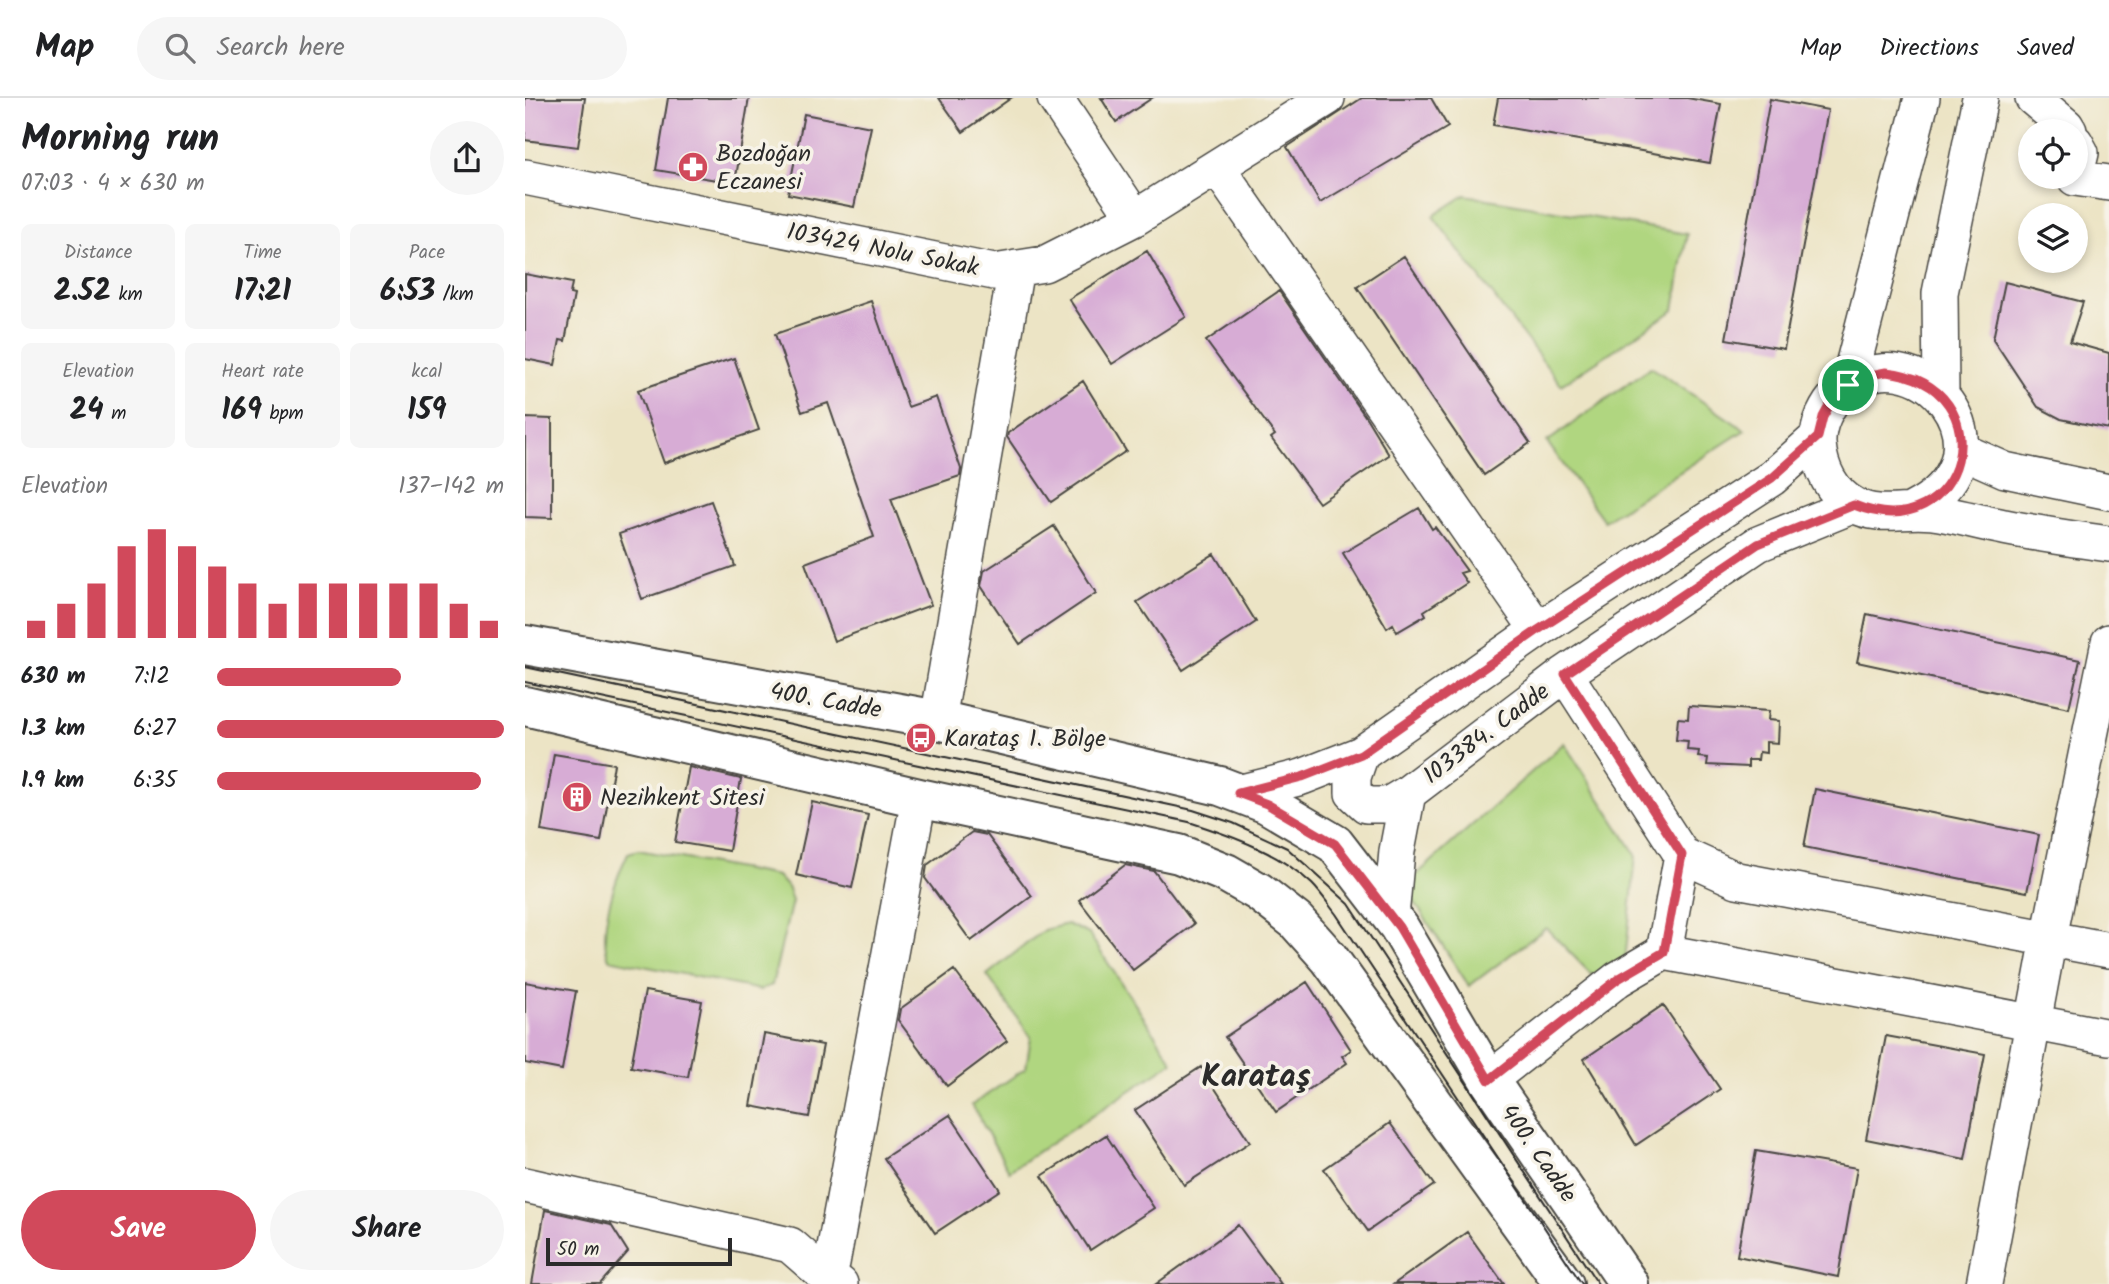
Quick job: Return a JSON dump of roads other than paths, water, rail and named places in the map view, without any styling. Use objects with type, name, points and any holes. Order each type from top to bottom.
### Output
[{"type":"main road","name":"400. Cadde","points":[[525,645],[938,720],[1202,782],[1267,804],[1335,844],[1391,918],[1489,1080],[1629,1284]]},
{"type":"main road","points":[[525,705],[919,798],[1179,854],[1226,873],[1259,892],[1296,921],[1329,958],[1564,1284]]},
{"type":"street","points":[[1055,98],[1135,218]]},
{"type":"street","name":"103424 Nolu Sokak","points":[[525,177],[994,272],[1044,264],[1135,218],[1327,98]]},
{"type":"street","points":[[1848,385],[1916,98]]},
{"type":"street","points":[[1941,394],[1940,293],[1980,98]]},
{"type":"street","points":[[2033,98],[2058,119]]},
{"type":"street","points":[[1217,167],[1538,630]]},
{"type":"street","points":[[2088,180],[2109,184]]},
{"type":"street","points":[[938,720],[1016,268]]},
{"type":"street","points":[[1886,372],[1906,374],[1925,382],[1941,394],[1953,411],[1959,430],[1960,450],[1956,470],[1945,487],[1931,501],[1912,510],[1882,513],[1854,505],[1838,492],[1826,476],[1819,456],[1818,437],[1823,417],[1833,399],[1848,385],[1866,376],[1886,372]]},
{"type":"street","points":[[1238,793],[1302,777],[1361,754],[1538,630],[1772,478],[1818,437]]},
{"type":"street","points":[[1960,450],[2005,470],[2109,492]]},
{"type":"street","name":"103384. Cadde","points":[[1391,918],[1397,850],[1408,793],[1565,674],[1758,544],[1854,505]]},
{"type":"street","points":[[1912,510],[2109,544]]},
{"type":"street","points":[[1983,1284],[2109,642]]},
{"type":"street","points":[[1565,674],[1682,855],[1738,880],[2109,950]]},
{"type":"street","points":[[1361,754],[1353,777],[1353,793],[1366,805],[1388,805],[1408,793]]},
{"type":"street","points":[[525,1185],[790,1245],[835,1281],[919,798]]},
{"type":"street","points":[[1664,952],[1682,855]]},
{"type":"street","points":[[1489,1080],[1618,979],[1664,952],[2109,1037]]},
{"type":"tram line","points":[[525,667],[1193,810],[1233,823],[1287,848],[1349,904],[1598,1284]]},
{"type":"tram line","points":[[525,682],[1189,822],[1238,839],[1269,854],[1312,884],[1336,914],[1582,1284]]},
{"type":"place","name":"Bozdoğan Eczanesi","points":[[693,167]]},
{"type":"place","name":"Karataş 1. Bölge","points":[[921,738]]},
{"type":"place","name":"Nezihkent Sitesi","points":[[577,797]]},
{"type":"district","name":"Karataş","points":[[1256,1075]]}]
